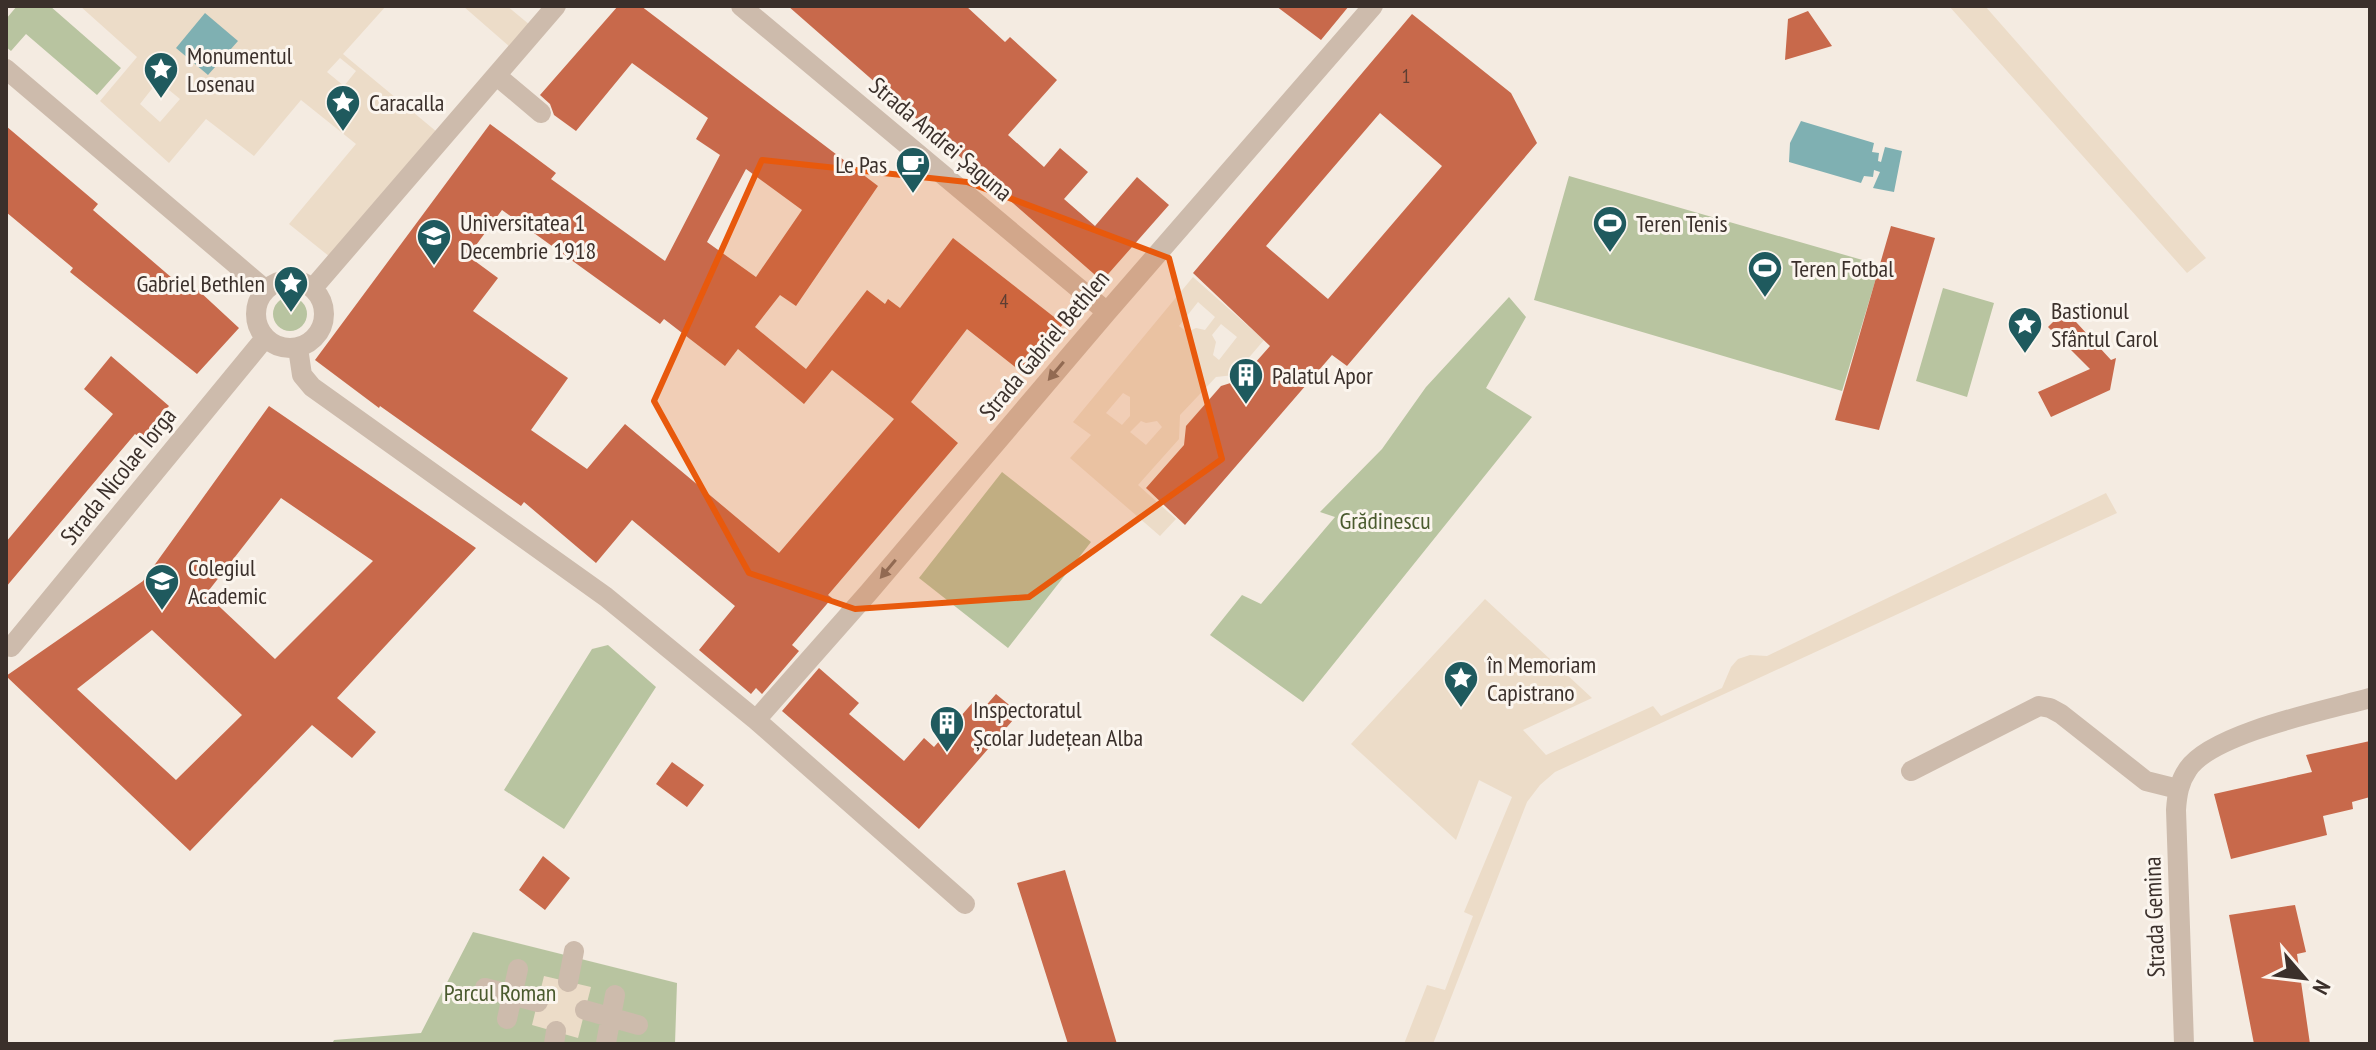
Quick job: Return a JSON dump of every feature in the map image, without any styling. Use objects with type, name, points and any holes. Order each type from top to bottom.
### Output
[{"type":"street","points":[[313,288],[556,6]]},
{"type":"street","name":"Strada Andrei Șaguna","points":[[741,6],[1107,312]]},
{"type":"street","name":"Strada Gabriel Bethlen","points":[[756,720],[1373,6]]},
{"type":"street","points":[[6,69],[266,290]]},
{"type":"street","points":[[497,76],[541,113]]},
{"type":"street","points":[[284,280],[304,282],[313,288],[320,296],[325,317],[317,337],[298,348],[274,346],[259,329],[256,319],[256,309],[266,290],[284,280]]},
{"type":"street","name":"Strada Nicolae Iorga","points":[[11,647],[265,338]]},
{"type":"street","points":[[298,348],[302,375],[312,387],[594,588],[756,720],[965,904]]},
{"type":"street","points":[[1911,771],[2039,706],[2061,714],[2146,781],[2178,789],[2189,767],[2209,751],[2257,728],[2370,698]]},
{"type":"street","name":"Strada Gemina","points":[[2178,789],[2176,810],[2184,1044]]},
{"type":"street","points":[[568,982],[574,951]]},
{"type":"street","points":[[507,1019],[518,969]]},
{"type":"street","points":[[485,988],[538,1002]]},
{"type":"street","points":[[606,1043],[615,995]]},
{"type":"street","points":[[585,1010],[638,1025]]},
{"type":"highlighted area","points":[[762,160],[967,182],[1169,258],[1222,459],[1029,597],[855,609],[749,573],[654,401]]},
{"type":"green space","points":[[17,6],[50,6],[121,68],[97,95],[26,34],[11,51],[6,47],[6,19]]},
{"type":"green space","name":"Teren Fotbal","points":[[1569,176],[1880,265],[1842,391],[1534,300]]},
{"type":"green space","points":[[1943,288],[1994,303],[1967,397],[1916,381]]},
{"type":"green space","points":[[290,297],[302,302],[307,314],[302,326],[290,331],[278,326],[273,314],[278,302]]},
{"type":"green space","name":"Grădinescu","points":[[1509,297],[1526,317],[1486,388],[1532,417],[1303,702],[1210,635],[1242,595],[1261,604],[1335,517],[1320,512],[1382,449],[1426,387]]},
{"type":"green space","points":[[1002,472],[1091,542],[1008,648],[919,578]]},
{"type":"green space","points":[[608,645],[656,687],[564,829],[504,790],[592,649]]},
{"type":"green space","name":"Parcul Roman","points":[[473,932],[677,983],[675,1044],[332,1044],[334,1040],[421,1033]]},
{"type":"shaded area","points":[[80,6],[386,6],[343,54],[443,137],[335,261],[289,224],[356,144],[301,100],[254,156],[206,119],[169,163],[100,101],[137,57]],"holes":[[[340,58],[356,71],[344,86],[327,72]],[[158,81],[180,99],[160,122],[140,104]]]},
{"type":"shaded area","points":[[463,6],[507,6],[536,30],[517,53]]},
{"type":"shaded area","points":[[1949,6],[1985,6],[2206,258],[2187,273]]},
{"type":"shaded area","points":[[1193,277],[1264,340],[1234,375],[1216,377],[1180,415],[1179,439],[1138,485],[1176,519],[1160,536],[1070,458],[1091,435],[1073,422]],"holes":[[[1198,302],[1215,317],[1205,330],[1196,328],[1187,332],[1179,326]],[[1221,324],[1237,337],[1219,360],[1213,355],[1216,342],[1212,335]],[[1123,393],[1130,397],[1130,416],[1122,425],[1106,413]],[[1141,421],[1157,421],[1162,427],[1146,445],[1130,432]]]},
{"type":"shaded area","points":[[2106,493],[2117,513],[1555,772],[1527,802],[1433,1044],[1404,1044],[1427,985],[1445,990],[1473,916],[1464,912],[1512,797],[1479,780],[1456,840],[1351,744],[1485,599],[1592,698],[1523,730],[1546,755],[1653,706],[1661,716],[1722,688],[1738,659],[1750,655],[1767,656]]},
{"type":"shaded area","points":[[544,976],[591,987],[578,1038],[532,1025]]},
{"type":"water","points":[[205,13],[238,41],[208,75],[176,48]]},
{"type":"water","points":[[1801,121],[1874,143],[1872,152],[1879,153],[1878,161],[1881,162],[1885,147],[1902,151],[1894,192],[1873,188],[1880,172],[1874,170],[1873,177],[1864,176],[1861,183],[1789,162],[1790,143]]},
{"type":"building","points":[[618,6],[641,6],[878,186],[796,306],[780,295],[755,327],[806,369],[867,290],[885,304],[888,299],[900,308],[953,238],[1063,324],[1024,374],[967,329],[911,402],[958,443],[828,595],[832,598],[792,645],[799,651],[762,694],[756,688],[751,694],[699,650],[735,606],[632,520],[596,563],[524,502],[521,506],[315,360],[490,124],[556,173],[551,179],[665,261],[720,155],[696,139],[708,118],[632,63],[576,131],[554,115],[550,104],[540,95]],"holes":[[[746,169],[802,210],[756,277],[707,242]],[[502,210],[660,324],[664,319],[725,366],[738,349],[804,404],[832,370],[894,419],[779,553],[625,424],[587,469],[531,430],[568,378],[473,311],[498,278],[468,256]]]},
{"type":"building","points":[[788,6],[966,6],[1005,42],[1010,37],[1057,80],[1008,135],[1044,167],[1060,148],[1088,172],[1064,199],[1095,226],[1137,177],[1169,205],[1102,281]]},
{"type":"building","points":[[1276,6],[1349,6],[1321,40]]},
{"type":"building","points":[[1808,11],[1832,46],[1785,60],[1788,19]]},
{"type":"building","points":[[1412,14],[1511,93],[1537,143],[1347,366],[1332,355],[1185,525],[1146,488],[1184,445],[1186,426],[1221,386],[1240,380],[1270,346],[1193,273]],"holes":[[[1380,113],[1442,166],[1328,299],[1266,246]]]},
{"type":"building","points":[[6,126],[98,204],[93,210],[179,284],[185,278],[239,328],[197,374],[70,272],[73,268],[6,212]]},
{"type":"building","points":[[1891,226],[1935,238],[1879,430],[1835,420]]},
{"type":"building","points":[[2065,310],[2111,360],[2116,358],[2110,390],[2051,417],[2038,392],[2090,369],[2048,327]]},
{"type":"building","points":[[111,356],[169,406],[141,439],[135,434],[6,587],[6,542],[113,414],[84,389]]},
{"type":"building","name":"Colegiul Academic","points":[[269,406],[476,548],[337,698],[376,732],[352,758],[312,725],[190,851],[6,676],[143,581]],"holes":[[[281,498],[373,561],[275,659],[206,594]],[[152,630],[242,715],[176,780],[77,689]]]},
{"type":"building","name":"Inspectoratul Școlar Județean Alba","points":[[819,668],[859,703],[849,714],[904,761],[924,738],[934,747],[974,701],[983,709],[996,694],[1019,713],[919,829],[782,711]]},
{"type":"building","points":[[2370,741],[2370,797],[2352,802],[2353,809],[2323,816],[2327,835],[2231,859],[2214,794],[2312,772],[2306,755]]},
{"type":"building","points":[[672,762],[704,785],[687,807],[656,784]]},
{"type":"building","points":[[543,856],[570,878],[545,910],[519,890]]},
{"type":"building","points":[[1065,870],[1117,1044],[1068,1044],[1017,883]]},
{"type":"building","points":[[2295,905],[2306,952],[2297,954],[2310,1044],[2254,1044],[2229,915]]},
{"type":"place","name":"Monumentul Losenau","points":[[161,100]]},
{"type":"place","name":"Caracalla","points":[[343,133]]},
{"type":"place","name":"Le Pas","points":[[913,195]]},
{"type":"place","name":"Teren Tenis","points":[[1610,254]]},
{"type":"place","name":"Universitatea 1 Decembrie 1918","points":[[434,267]]},
{"type":"place","name":"Teren Fotbal","points":[[1765,299]]},
{"type":"place","name":"Gabriel Bethlen","points":[[291,314]]},
{"type":"place","name":"Bastionul Sfântul Carol","points":[[2025,355]]},
{"type":"place","name":"Palatul Apor","points":[[1246,406]]},
{"type":"place","name":"Colegiul Academic","points":[[162,612]]},
{"type":"place","name":"în Memoriam Capistrano","points":[[1461,709]]},
{"type":"place","name":"Inspectoratul Școlar Județean Alba","points":[[947,754]]}]
